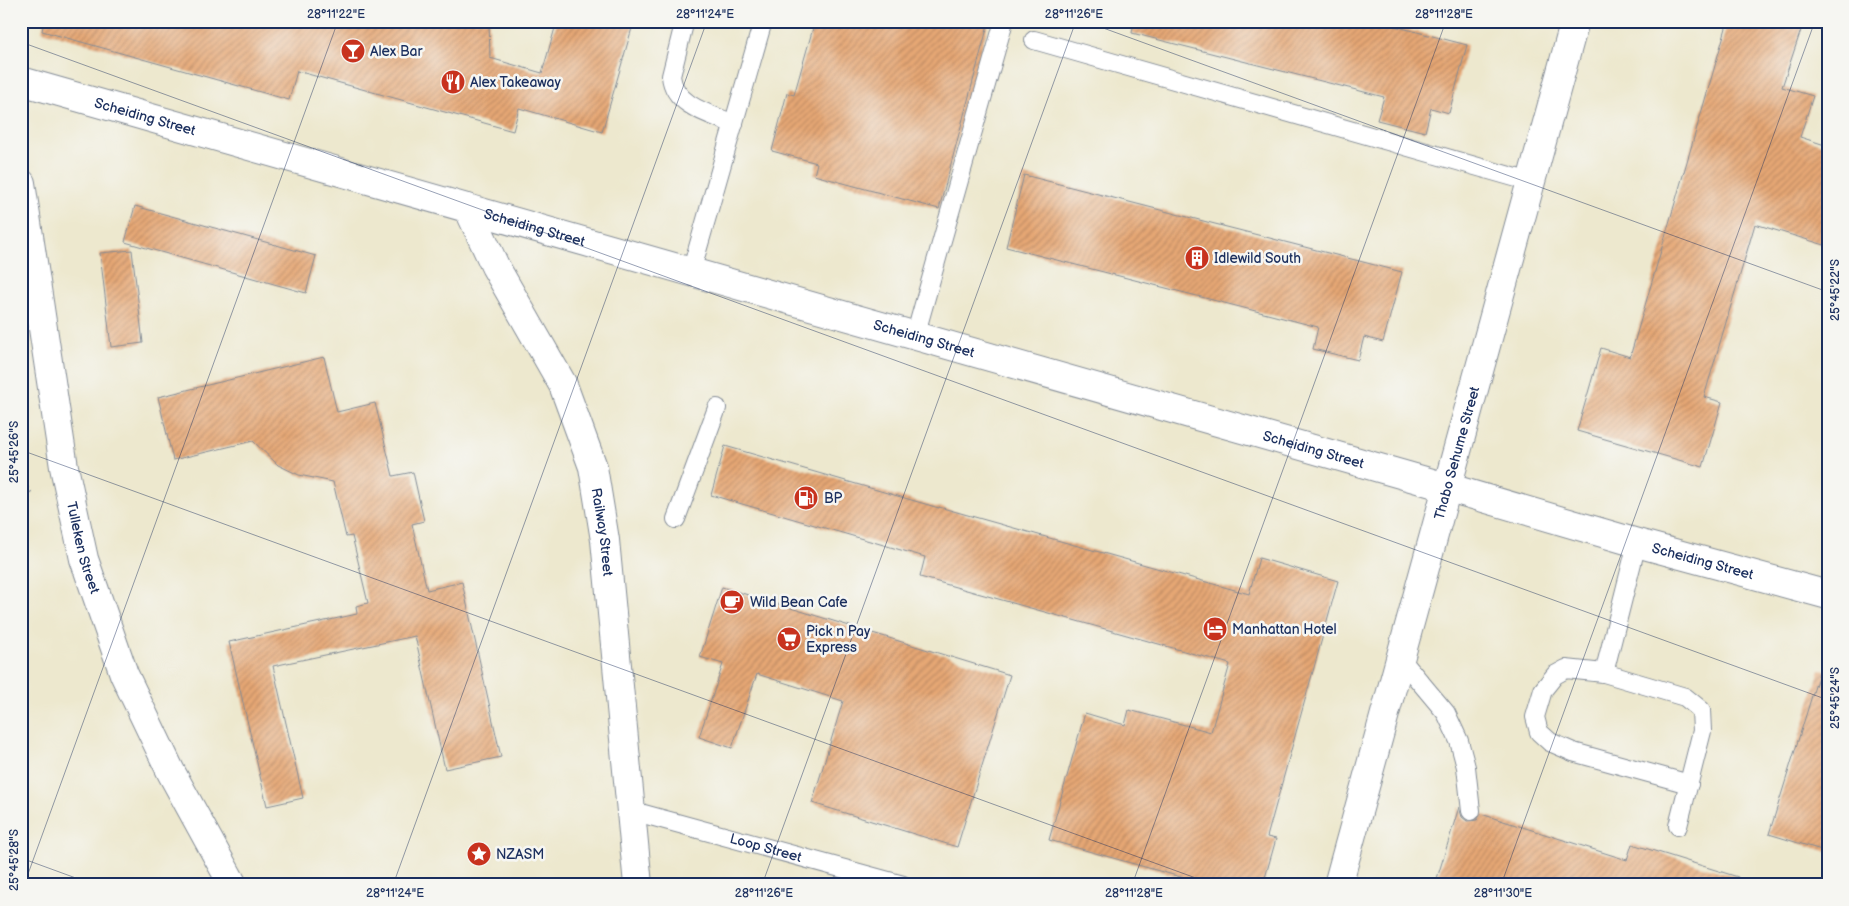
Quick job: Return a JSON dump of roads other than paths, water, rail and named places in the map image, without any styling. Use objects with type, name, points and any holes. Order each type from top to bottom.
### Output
[{"type":"main road","name":"Thabo Sehume Street","points":[[1342,884],[1446,487],[1575,21]]},
{"type":"main road","name":"Scheiding Street","points":[[21,81],[1637,543],[1828,595]]},
{"type":"main road","name":"Tulleken Street","points":[[21,183],[64,467],[84,559],[124,674],[171,772],[233,885]]},
{"type":"main road","name":"Railway Street","points":[[468,208],[495,266],[563,385],[593,466],[605,540],[629,810],[638,885]]},
{"type":"lane","points":[[691,272],[763,21]]},
{"type":"lane","points":[[915,336],[1004,21]]},
{"type":"lane","points":[[684,24],[670,76],[674,87],[685,101],[692,106],[734,124]]},
{"type":"lane","points":[[1034,40],[1531,182]]},
{"type":"lane","points":[[676,519],[717,408]]},
{"type":"lane","points":[[1604,673],[1637,543]]},
{"type":"lane","points":[[1400,658],[1446,713],[1459,741],[1466,767],[1471,811]]},
{"type":"lane","points":[[1678,826],[1689,784],[1702,731],[1701,710],[1685,697],[1604,673],[1566,669],[1555,675],[1543,690],[1536,717],[1539,732],[1550,742],[1573,752],[1689,784]]},
{"type":"lane","name":"Loop Street","points":[[629,810],[903,885]]},
{"type":"place","name":"Alex Bar","points":[[353,51]]},
{"type":"place","name":"Alex Takeaway","points":[[453,82]]},
{"type":"place","name":"Idlewild South","points":[[1197,258]]},
{"type":"place","name":"BP","points":[[806,498]]},
{"type":"place","name":"Wild Bean Cafe","points":[[732,602]]},
{"type":"place","name":"Manhattan Hotel","points":[[1215,629]]},
{"type":"place","name":"Pick n Pay Express","points":[[789,639]]},
{"type":"place","name":"NZASM","points":[[479,854]]}]
